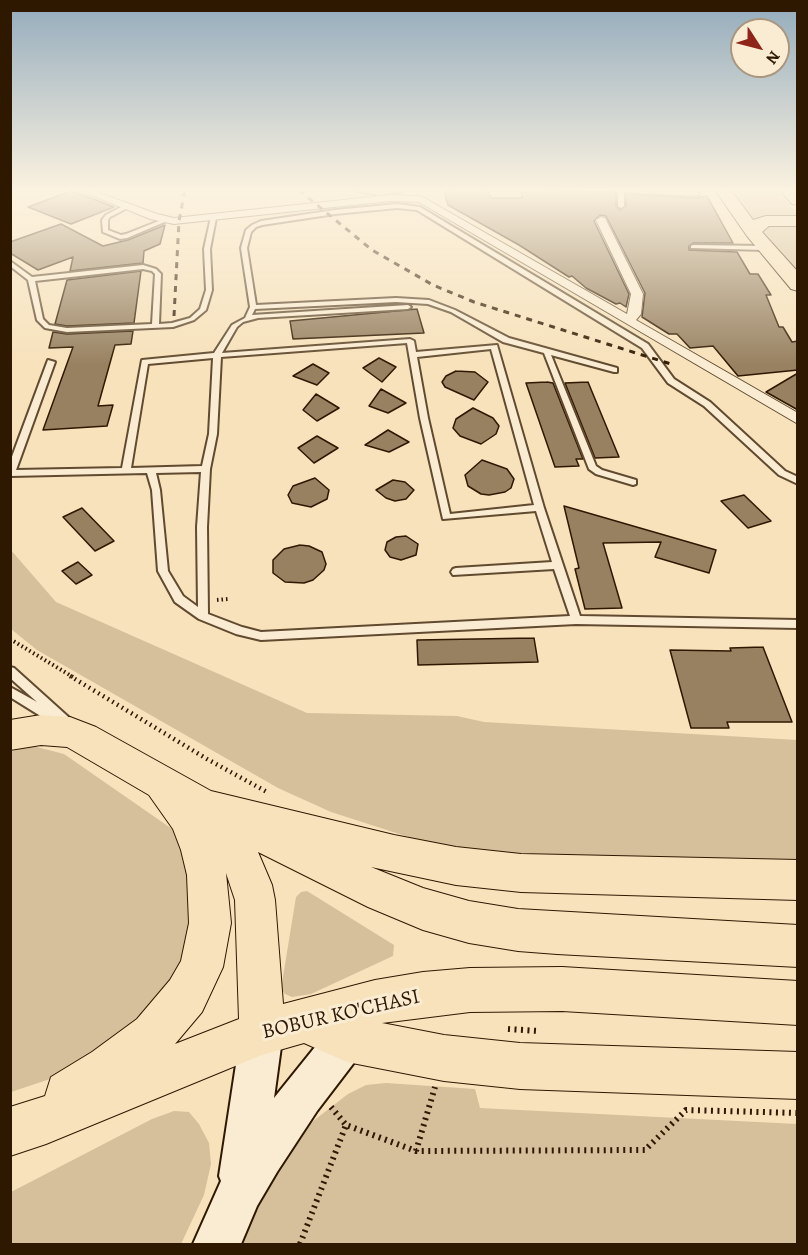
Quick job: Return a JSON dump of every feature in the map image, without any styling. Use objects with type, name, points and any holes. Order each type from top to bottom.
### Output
[{"type":"main road","points":[[766,249],[798,285]]},
{"type":"main road","points":[[10,735],[24,731],[56,730],[84,738],[204,807],[362,884],[445,916],[518,930],[789,946]]},
{"type":"main road","points":[[10,1122],[78,1089],[139,1047],[176,1010],[201,967],[211,912],[204,862],[188,818],[154,779]]},
{"type":"main road","points":[[204,807],[394,854],[456,866],[521,873],[798,880]]},
{"type":"main road","points":[[204,807],[236,847],[252,885],[283,1027],[241,1190]]},
{"type":"main road","name":"BOBUR KO'CHASI","points":[[10,1132],[283,1027],[375,1002],[423,994],[527,989],[797,1003]]},
{"type":"main road","points":[[217,1245],[241,1190],[281,1125],[375,1002]]},
{"type":"main road","points":[[283,1027],[444,1058],[520,1066],[798,1076]]},
{"type":"street","points":[[506,249],[798,420]]},
{"type":"street","points":[[615,249],[637,294],[635,314],[628,321]]},
{"type":"lane","points":[[10,262],[31,279],[40,320],[47,327],[67,330],[173,325],[192,319],[203,310],[209,290],[207,249]]},
{"type":"lane","points":[[244,249],[253,307],[248,317]]},
{"type":"lane","points":[[485,249],[645,346],[670,381],[707,404],[782,473],[798,481]]},
{"type":"lane","points":[[31,279],[143,267],[154,270],[158,274],[155,326]]},
{"type":"lane","points":[[253,307],[396,300],[429,302],[453,311],[506,340],[614,370]]},
{"type":"lane","points":[[203,616],[202,527],[206,469],[213,434],[217,355],[234,326],[248,317],[408,307]]},
{"type":"lane","points":[[412,355],[494,347],[506,340]]},
{"type":"lane","points":[[126,470],[145,362],[410,341],[446,517],[539,508]]},
{"type":"lane","points":[[494,347],[539,508],[576,620]]},
{"type":"lane","points":[[547,353],[592,467],[599,472],[633,482]]},
{"type":"lane","points":[[51,362],[11,471],[206,469]]},
{"type":"lane","points":[[151,470],[156,490],[163,571],[179,599],[203,616],[240,632],[261,636],[576,620],[798,624]]},
{"type":"lane","points":[[456,572],[558,564]]},
{"type":"lane","points":[[10,671],[84,738]]},
{"type":"lane","points":[[10,692],[84,738]]},
{"type":"path","points":[[10,639],[207,759],[273,796]]},
{"type":"path","points":[[300,1245],[346,1125],[417,1151],[645,1150],[686,1110],[798,1113]]},
{"type":"shaded area","points":[[777,249],[797,249],[797,272]]},
{"type":"shaded area","points":[[10,549],[56,602],[307,713],[457,716],[484,722],[797,740],[797,860],[471,852],[424,842],[331,812],[278,788],[37,650],[11,629]]},
{"type":"shaded area","points":[[26,747],[37,747],[64,754],[175,831],[195,874],[187,954],[146,1020],[53,1078],[11,1092],[10,752]]},
{"type":"shaded area","points":[[307,891],[394,945],[393,956],[311,994],[292,997],[285,994],[281,989],[296,897],[301,892]]},
{"type":"shaded area","points":[[386,1083],[475,1089],[480,1108],[797,1124],[797,1244],[239,1244],[263,1188],[299,1132],[348,1094],[366,1085]]},
{"type":"shaded area","points":[[174,1111],[189,1112],[199,1124],[209,1143],[211,1164],[204,1195],[181,1244],[11,1244],[11,1192],[152,1119]]},
{"type":"building","points":[[10,249],[150,249],[144,251],[143,263],[70,271],[73,257],[38,270],[10,253]]},
{"type":"building","points":[[525,249],[607,249],[629,294],[626,307],[586,288],[572,276],[569,277]]},
{"type":"building","points":[[622,249],[689,249],[737,252],[750,274],[758,274],[771,295],[766,295],[779,327],[783,327],[792,342],[798,341],[798,370],[738,376],[713,346],[690,348],[677,334],[669,334],[642,317],[645,293]]},
{"type":"building","points":[[141,271],[134,323],[67,326],[55,324],[67,280]]},
{"type":"building","points":[[417,309],[424,333],[293,339],[290,321]]},
{"type":"building","points":[[133,331],[131,344],[115,345],[98,406],[113,405],[107,426],[43,430],[73,347],[49,348],[53,332],[67,334]]},
{"type":"building","points":[[379,358],[396,367],[382,382],[363,368]]},
{"type":"building","points":[[313,364],[329,373],[317,385],[293,376]]},
{"type":"building","points":[[456,371],[475,372],[488,382],[474,400],[445,387],[442,382],[446,376]]},
{"type":"building","points":[[798,373],[798,410],[766,392]]},
{"type":"building","points":[[588,382],[619,457],[595,458],[565,383]]},
{"type":"building","points":[[526,383],[553,383],[583,459],[576,459],[579,466],[555,467]]},
{"type":"building","points":[[381,389],[406,403],[388,413],[369,406]]},
{"type":"building","points":[[316,394],[339,408],[317,421],[303,410]]},
{"type":"building","points":[[473,408],[493,418],[499,426],[496,434],[481,444],[460,436],[453,428],[456,419]]},
{"type":"building","points":[[388,430],[409,442],[389,452],[365,445]]},
{"type":"building","points":[[317,436],[338,448],[314,463],[298,448]]},
{"type":"building","points":[[482,460],[507,469],[514,479],[511,488],[505,492],[489,495],[481,494],[468,486],[465,475]]},
{"type":"building","points":[[315,478],[329,490],[327,499],[311,507],[292,503],[288,495],[293,486]]},
{"type":"building","points":[[393,480],[405,482],[414,490],[406,499],[395,501],[386,498],[376,490]]},
{"type":"building","points":[[744,495],[771,521],[748,528],[721,501]]},
{"type":"building","points":[[564,506],[716,550],[709,573],[655,557],[661,542],[603,543],[622,608],[585,609],[575,569],[579,568]]},
{"type":"building","points":[[82,508],[114,541],[95,551],[63,517]]},
{"type":"building","points":[[406,536],[418,544],[416,555],[401,560],[390,557],[385,550],[387,542],[396,537]]},
{"type":"building","points":[[300,545],[322,552],[326,564],[324,570],[313,580],[304,583],[285,582],[273,573],[273,560],[284,549]]},
{"type":"building","points":[[78,562],[92,575],[76,584],[62,571]]},
{"type":"building","points":[[534,638],[538,662],[418,665],[417,640]]},
{"type":"building","points":[[763,647],[792,722],[727,722],[729,728],[691,728],[670,650],[731,651],[730,648]]},
{"type":"railway","points":[[174,316],[178,249]]},
{"type":"railway","points":[[370,249],[433,285],[474,302],[674,365]]}]
